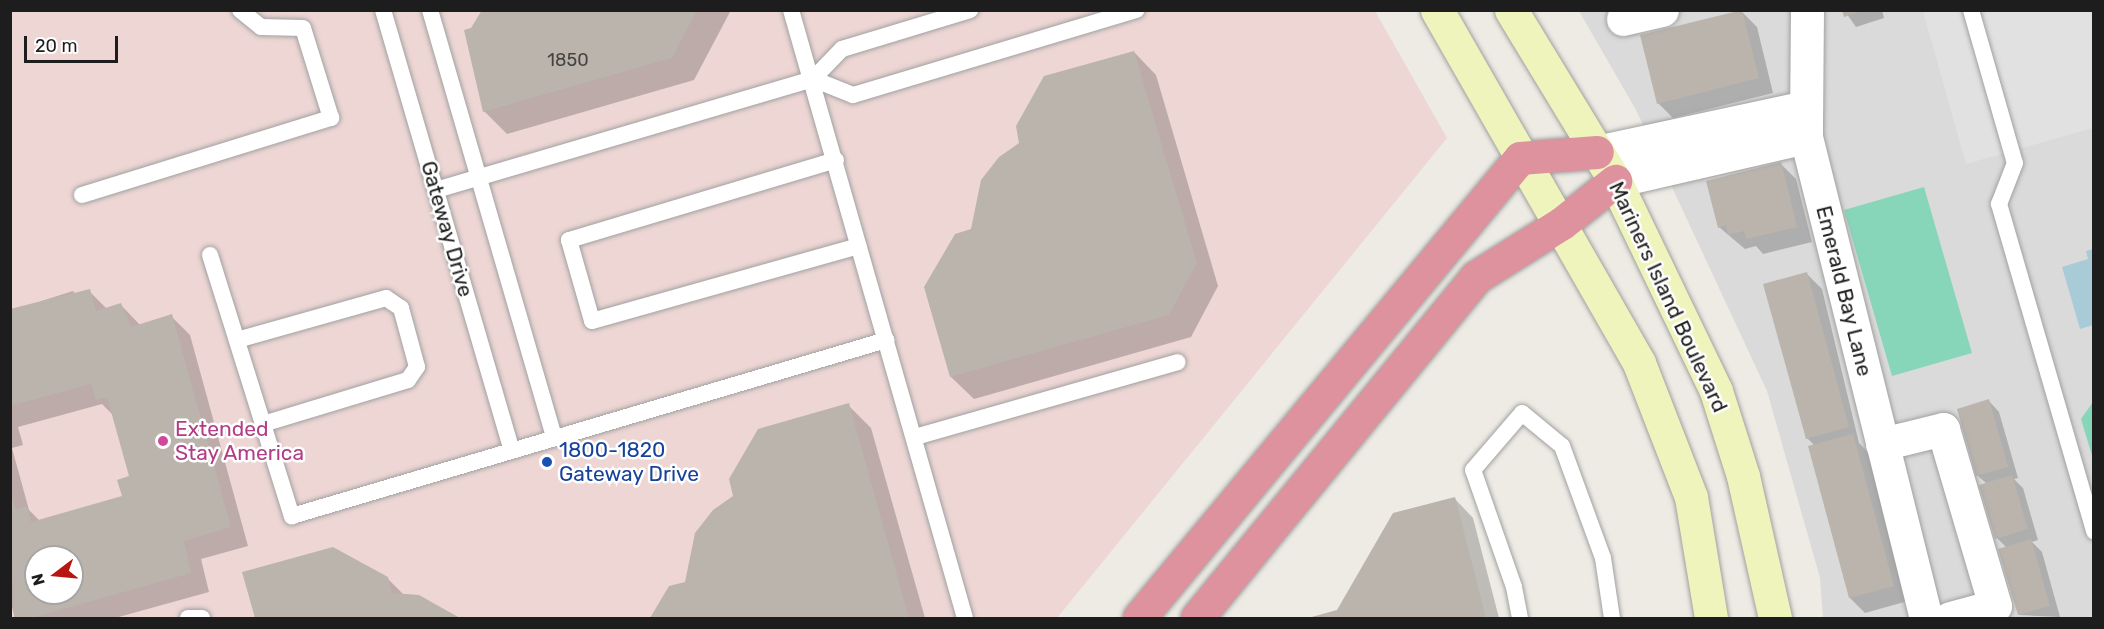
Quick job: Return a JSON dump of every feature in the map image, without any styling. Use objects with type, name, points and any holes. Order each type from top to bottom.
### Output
[{"type":"highway","points":[[1139,618],[1520,158],[1597,152]]},
{"type":"highway","points":[[1197,618],[1476,277],[1562,223],[1615,182]]},
{"type":"main road","points":[[1437,10],[1520,158],[1562,223],[1639,363],[1691,497],[1711,618]]},
{"type":"main road","name":"Mariners Island Boulevard","points":[[1511,10],[1615,182],[1716,391],[1743,476],[1775,618]]},
{"type":"street","points":[[1623,20],[1662,10]]},
{"type":"street","name":"Emerald Bay Lane","points":[[1807,10],[1806,122],[1882,444],[1926,618]]},
{"type":"street","points":[[1597,152],[1806,122]]},
{"type":"street","points":[[1615,182],[1806,122]]},
{"type":"street","points":[[1882,444],[1943,429],[1995,606],[1950,618]]},
{"type":"lane","points":[[82,195],[331,118],[303,28],[261,27],[240,10]]},
{"type":"lane","name":"Gateway Drive","points":[[383,10],[511,448]]},
{"type":"lane","points":[[430,10],[554,435]]},
{"type":"lane","points":[[791,10],[813,79],[965,618]]},
{"type":"lane","points":[[436,190],[813,79],[842,49],[970,10]]},
{"type":"lane","points":[[813,79],[853,95],[1137,10]]},
{"type":"lane","points":[[1971,10],[2015,163],[2000,204],[2094,532]]},
{"type":"lane","points":[[836,160],[569,240],[592,321],[859,246]]},
{"type":"lane","points":[[210,255],[292,516],[554,435],[886,340]]},
{"type":"lane","points":[[237,340],[386,298],[401,308],[417,367],[408,380],[263,424]]},
{"type":"lane","points":[[915,437],[1178,363]]},
{"type":"lane","points":[[1520,618],[1514,587],[1473,470],[1522,413],[1562,446],[1603,558],[1612,618]]},
{"type":"lane","points":[[188,618],[202,618]]},
{"type":"shaded area","points":[[10,11],[1375,11],[1447,138],[1057,618],[11,618]]},
{"type":"shaded area","points":[[1579,11],[2093,11],[2093,618],[1823,618],[1820,578],[1767,391],[1636,110]]},
{"type":"shaded area","points":[[1923,11],[2093,11],[2093,128],[1966,164]]},
{"type":"green space","points":[[1924,187],[1972,353],[1892,376],[1844,210]]},
{"type":"green space","points":[[2094,402],[2093,459],[2081,419]]},
{"type":"water","points":[[2093,249],[2093,325],[2080,329],[2062,267],[2088,259],[2086,251]]},
{"type":"building","points":[[482,10],[697,10],[672,58],[483,112],[464,30],[471,28]]},
{"type":"building","points":[[1742,10],[1759,78],[1657,104],[1640,35]]},
{"type":"building","points":[[1842,10],[1862,10],[1862,11],[1844,17]]},
{"type":"building","points":[[1134,51],[1197,263],[1169,315],[950,377],[924,287],[955,234],[971,229],[981,180],[999,157],[1019,143],[1016,126],[1044,76]]},
{"type":"building","points":[[1781,162],[1797,227],[1746,239],[1744,231],[1728,235],[1726,225],[1718,228],[1706,181]]},
{"type":"building","points":[[1807,272],[1849,427],[1806,439],[1763,284]]},
{"type":"building","name":"Extended Stay America","points":[[90,289],[96,311],[121,303],[131,327],[172,314],[231,527],[184,541],[191,573],[84,603],[84,545],[24,545],[24,605],[78,605],[32,618],[14,618],[10,491],[16,509],[27,506],[31,522],[122,496],[117,480],[129,476],[107,397],[96,400],[91,384],[10,406],[10,309]]},
{"type":"building","points":[[1989,399],[2008,467],[1976,476],[1957,409]]},
{"type":"building","points":[[849,403],[909,618],[650,618],[669,586],[685,582],[695,533],[713,510],[733,496],[729,479],[758,429]]},
{"type":"building","points":[[1853,434],[1894,586],[1849,598],[1808,446]]},
{"type":"building","points":[[2012,475],[2028,529],[1995,539],[1979,485]]},
{"type":"building","points":[[1455,497],[1486,618],[1308,618],[1337,610],[1393,513]]},
{"type":"building","points":[[2031,539],[2050,606],[2018,615],[1998,549]]},
{"type":"building","points":[[333,547],[388,577],[392,593],[419,595],[460,618],[255,618],[242,572]]},
{"type":"place","name":"Extended Stay America","points":[[163,441]]},
{"type":"place","name":"1800-1820 Gateway Drive","points":[[547,462]]}]
